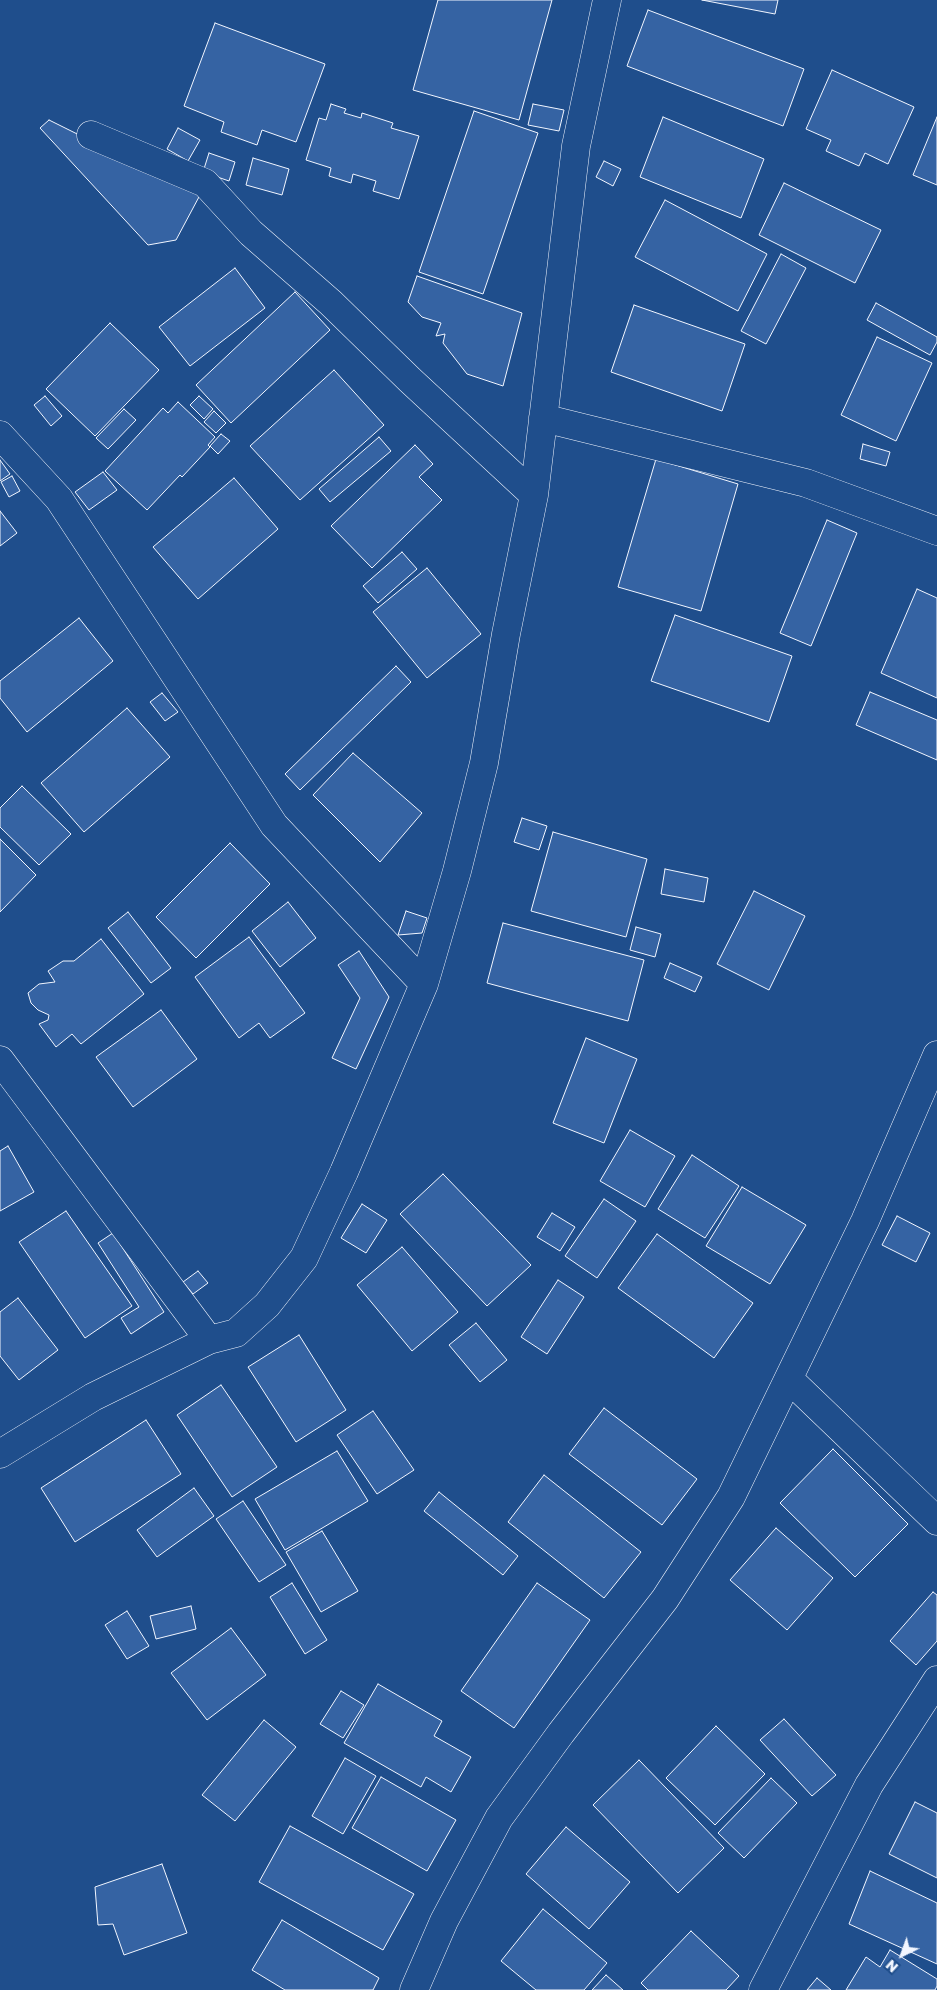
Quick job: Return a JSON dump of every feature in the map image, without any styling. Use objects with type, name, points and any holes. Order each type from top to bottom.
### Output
[{"type":"street","points":[[0,1454],[93,1397],[209,1340],[236,1333],[267,1305],[304,1258],[344,1172],[424,984],[457,871],[484,763],[506,634],[534,495],[576,146],[607,0]]},
{"type":"street","points":[[91,135],[205,183],[251,233],[331,303],[410,380],[534,495]]},
{"type":"street","points":[[543,418],[806,483],[937,532]]},
{"type":"street","points":[[0,434],[59,499],[274,825],[424,984]]},
{"type":"street","points":[[0,1060],[209,1340]]},
{"type":"street","points":[[414,1990],[444,1921],[499,1818],[561,1733],[670,1591],[731,1497],[865,1221],[934,1072]]},
{"type":"street","points":[[789,1379],[937,1522]]},
{"type":"street","points":[[763,1990],[870,1785],[937,1680]]},
{"type":"building","points":[[438,0],[552,0],[519,120],[413,90]]},
{"type":"building","points":[[702,0],[778,0],[775,14]]},
{"type":"building","points":[[648,10],[804,69],[783,126],[627,66]]},
{"type":"building","points":[[215,23],[325,64],[296,142],[262,130],[257,145],[221,132],[224,122],[184,106]]},
{"type":"building","points":[[832,70],[914,107],[888,164],[865,153],[859,166],[826,151],[831,140],[806,129]]},
{"type":"building","points":[[331,104],[346,109],[344,113],[361,118],[362,113],[393,123],[391,128],[419,136],[399,199],[373,191],[376,181],[353,174],[351,183],[329,176],[331,168],[306,160],[319,118],[326,120]]},
{"type":"building","points":[[533,104],[564,110],[559,131],[528,125]]},
{"type":"building","points":[[474,111],[538,133],[483,294],[419,272]]},
{"type":"building","points":[[663,117],[764,159],[741,218],[640,177]]},
{"type":"building","points":[[937,117],[937,185],[913,175]]},
{"type":"building","points":[[49,120],[200,195],[176,240],[148,245],[40,128]]},
{"type":"building","points":[[178,128],[200,140],[188,161],[167,149]]},
{"type":"building","points":[[209,153],[235,162],[229,181],[203,172]]},
{"type":"building","points":[[253,158],[289,169],[282,195],[246,185]]},
{"type":"building","points":[[604,161],[621,169],[613,186],[596,177]]},
{"type":"building","points":[[784,183],[881,230],[855,283],[759,235]]},
{"type":"building","points":[[665,200],[767,254],[738,311],[635,257]]},
{"type":"building","points":[[781,254],[806,268],[766,344],[741,331]]},
{"type":"building","points":[[235,268],[265,308],[190,366],[159,327]]},
{"type":"building","points":[[417,276],[522,313],[503,386],[467,374],[443,343],[445,334],[436,336],[441,323],[422,317],[408,302]]},
{"type":"building","points":[[295,292],[330,330],[231,423],[196,385]]},
{"type":"building","points":[[876,303],[937,337],[937,342],[930,355],[867,320]]},
{"type":"building","points":[[634,305],[745,344],[722,411],[611,372]]},
{"type":"building","points":[[110,323],[159,370],[95,436],[46,389]]},
{"type":"building","points":[[877,337],[932,363],[896,441],[841,415]]},
{"type":"building","points":[[334,370],[384,425],[300,500],[250,446]]},
{"type":"building","points":[[45,396],[62,416],[51,426],[34,405]]},
{"type":"building","points":[[199,396],[213,409],[204,419],[190,405]]},
{"type":"building","points":[[178,402],[215,437],[208,445],[210,447],[147,510],[105,471],[163,408],[168,413]]},
{"type":"building","points":[[124,409],[136,420],[108,449],[96,438]]},
{"type":"building","points":[[214,411],[226,423],[216,433],[204,422]]},
{"type":"building","points":[[221,434],[230,441],[218,454],[210,446]]},
{"type":"building","points":[[379,437],[391,451],[330,502],[319,489]]},
{"type":"building","points":[[863,444],[890,452],[886,466],[860,459]]},
{"type":"building","points":[[415,445],[433,464],[419,477],[442,500],[372,568],[331,526]]},
{"type":"building","points":[[656,459],[738,484],[701,611],[618,587]]},
{"type":"building","points":[[0,460],[10,474],[0,481]]},
{"type":"building","points":[[103,472],[117,490],[89,510],[75,492]]},
{"type":"building","points":[[12,476],[20,491],[9,497],[1,482]]},
{"type":"building","points":[[234,478],[278,529],[198,599],[153,547]]},
{"type":"building","points":[[0,511],[17,533],[0,546]]},
{"type":"building","points":[[827,520],[857,533],[811,646],[780,633]]},
{"type":"building","points":[[402,552],[417,569],[378,603],[363,586]]},
{"type":"building","points":[[427,568],[481,634],[427,678],[373,612]]},
{"type":"building","points":[[917,589],[937,598],[937,698],[881,673]]},
{"type":"building","points":[[675,615],[792,656],[769,722],[651,681]]},
{"type":"building","points":[[79,618],[113,661],[27,732],[0,698],[0,681]]},
{"type":"building","points":[[396,666],[411,682],[300,790],[285,774]]},
{"type":"building","points":[[870,692],[937,720],[937,760],[856,725]]},
{"type":"building","points":[[162,693],[178,712],[165,721],[150,702]]},
{"type":"building","points":[[127,708],[170,757],[84,832],[41,783]]},
{"type":"building","points":[[353,753],[422,813],[380,862],[313,795]]},
{"type":"building","points":[[22,786],[71,834],[39,865],[0,827],[0,808]]},
{"type":"building","points":[[522,818],[547,826],[539,850],[514,842]]},
{"type":"building","points":[[553,832],[647,859],[626,937],[531,911]]},
{"type":"building","points":[[0,839],[36,875],[0,912]]},
{"type":"building","points":[[230,843],[270,884],[196,958],[156,917]]},
{"type":"building","points":[[665,869],[708,878],[704,902],[661,894]]},
{"type":"building","points":[[754,891],[805,916],[769,990],[717,964]]},
{"type":"building","points":[[288,902],[316,938],[280,967],[252,931]]},
{"type":"building","points":[[406,911],[427,918],[422,933],[398,935]]},
{"type":"building","points":[[128,912],[171,968],[151,983],[108,928]]},
{"type":"building","points":[[503,923],[644,960],[628,1021],[487,983]]},
{"type":"building","points":[[636,927],[661,934],[655,957],[630,950]]},
{"type":"building","points":[[249,937],[305,1013],[270,1038],[259,1023],[239,1038],[195,977]]},
{"type":"building","points":[[101,939],[144,994],[81,1044],[72,1034],[56,1047],[39,1024],[48,1020],[49,1015],[38,1010],[31,1003],[28,993],[39,984],[55,982],[48,971],[63,961],[74,961]]},
{"type":"building","points":[[359,951],[389,997],[356,1069],[332,1058],[360,998],[338,965]]},
{"type":"building","points":[[670,963],[702,977],[695,992],[664,978]]},
{"type":"building","points":[[161,1010],[197,1059],[133,1107],[96,1057]]},
{"type":"building","points":[[586,1038],[637,1059],[604,1143],[553,1123]]},
{"type":"building","points":[[630,1130],[675,1156],[645,1207],[600,1181]]},
{"type":"building","points":[[8,1146],[34,1192],[0,1211],[0,1151]]},
{"type":"building","points":[[692,1155],[739,1186],[705,1238],[658,1209]]},
{"type":"building","points":[[443,1174],[531,1265],[487,1306],[400,1214]]},
{"type":"building","points":[[742,1187],[806,1225],[770,1284],[706,1246]]},
{"type":"building","points":[[604,1199],[636,1221],[597,1278],[565,1256]]},
{"type":"building","points":[[362,1204],[387,1220],[366,1253],[341,1238]]},
{"type":"building","points":[[66,1211],[132,1306],[85,1338],[19,1242]]},
{"type":"building","points":[[552,1213],[575,1227],[560,1251],[537,1237]]},
{"type":"building","points":[[897,1216],[930,1233],[916,1262],[882,1245]]},
{"type":"building","points":[[113,1233],[164,1312],[131,1334],[121,1318],[139,1307],[98,1243]]},
{"type":"building","points":[[657,1234],[753,1303],[714,1358],[618,1288]]},
{"type":"building","points":[[402,1247],[458,1312],[412,1351],[357,1285]]},
{"type":"building","points":[[198,1271],[208,1283],[193,1294],[183,1282]]},
{"type":"building","points":[[558,1280],[584,1297],[547,1354],[521,1337]]},
{"type":"building","points":[[18,1298],[58,1350],[19,1380],[0,1356],[0,1312]]},
{"type":"building","points":[[476,1323],[507,1360],[480,1382],[449,1345]]},
{"type":"building","points":[[299,1335],[346,1410],[296,1442],[248,1367]]},
{"type":"building","points":[[221,1385],[277,1467],[232,1497],[177,1415]]},
{"type":"building","points":[[604,1408],[697,1479],[662,1525],[569,1454]]},
{"type":"building","points":[[373,1411],[414,1470],[377,1494],[337,1435]]},
{"type":"building","points":[[146,1420],[181,1474],[75,1542],[41,1488]]},
{"type":"building","points":[[833,1449],[908,1524],[855,1577],[780,1503]]},
{"type":"building","points":[[337,1451],[368,1501],[285,1550],[255,1499]]},
{"type":"building","points":[[544,1475],[641,1552],[604,1598],[508,1522]]},
{"type":"building","points":[[194,1488],[214,1516],[157,1557],[137,1530]]},
{"type":"building","points":[[439,1492],[518,1556],[503,1575],[424,1511]]},
{"type":"building","points":[[243,1501],[286,1565],[259,1582],[216,1519]]},
{"type":"building","points":[[776,1528],[833,1578],[787,1630],[730,1580]]},
{"type":"building","points":[[322,1531],[358,1591],[321,1612],[286,1552]]},
{"type":"building","points":[[292,1583],[327,1640],[305,1654],[270,1597]]},
{"type":"building","points":[[537,1583],[590,1620],[514,1728],[461,1691]]},
{"type":"building","points":[[933,1592],[937,1595],[937,1641],[916,1665],[890,1641]]},
{"type":"building","points":[[191,1606],[196,1629],[156,1639],[150,1616]]},
{"type":"building","points":[[127,1611],[149,1646],[127,1659],[105,1625]]},
{"type":"building","points":[[231,1628],[266,1675],[207,1720],[171,1673]]},
{"type":"building","points":[[378,1684],[442,1721],[434,1736],[471,1757],[451,1792],[426,1777],[421,1787],[344,1743]]},
{"type":"building","points":[[341,1691],[364,1705],[343,1738],[320,1724]]},
{"type":"building","points":[[784,1719],[836,1775],[812,1796],[760,1740]]},
{"type":"building","points":[[264,1720],[296,1747],[235,1821],[202,1795]]},
{"type":"building","points":[[716,1726],[765,1774],[715,1825],[666,1778]]},
{"type":"building","points":[[345,1758],[376,1776],[343,1834],[312,1816]]},
{"type":"building","points":[[639,1760],[724,1848],[678,1893],[593,1805]]},
{"type":"building","points":[[381,1777],[456,1820],[427,1871],[352,1828]]},
{"type":"building","points":[[771,1778],[797,1803],[744,1858],[718,1833]]},
{"type":"building","points":[[915,1802],[937,1813],[937,1878],[889,1854]]},
{"type":"building","points":[[290,1826],[414,1894],[383,1950],[259,1882]]},
{"type":"building","points":[[566,1827],[630,1882],[589,1929],[526,1874]]},
{"type":"building","points":[[162,1864],[187,1933],[124,1955],[113,1924],[98,1925],[95,1887]]},
{"type":"building","points":[[870,1871],[937,1903],[937,1964],[849,1924]]},
{"type":"building","points":[[543,1909],[607,1963],[584,1990],[536,1990],[501,1961]]},
{"type":"building","points":[[282,1920],[379,1978],[373,1990],[285,1990],[252,1970]]},
{"type":"building","points":[[691,1931],[739,1976],[726,1990],[648,1990],[641,1983]]},
{"type":"building","points":[[890,1950],[937,1979],[935,1990],[846,1990],[866,1957],[880,1967]]},
{"type":"building","points":[[606,1975],[623,1990],[592,1990]]},
{"type":"building","points":[[817,1978],[831,1990],[807,1990]]}]
